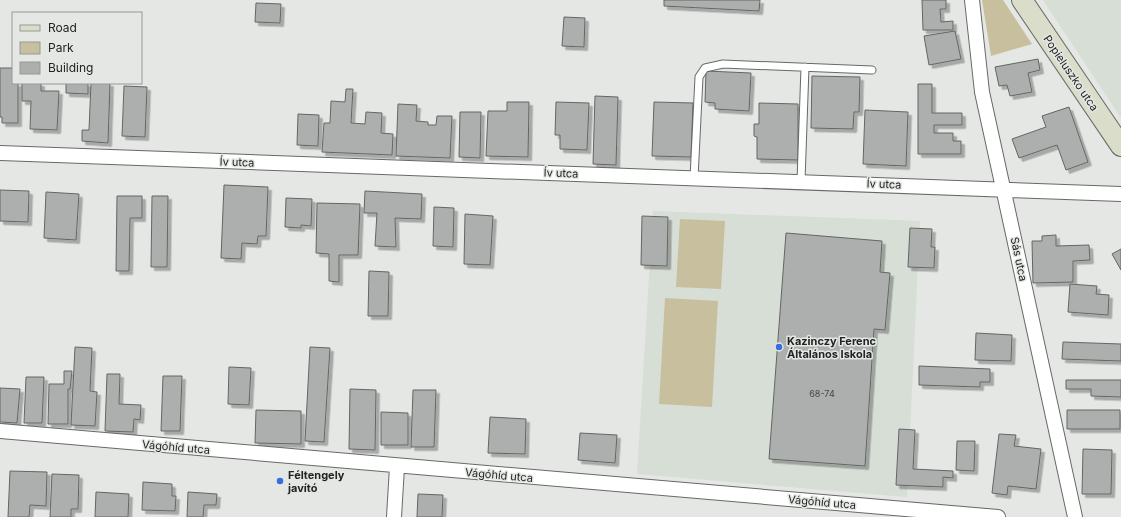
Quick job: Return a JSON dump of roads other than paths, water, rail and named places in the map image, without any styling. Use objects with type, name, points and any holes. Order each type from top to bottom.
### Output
[{"type":"street","name":"Sás utca","points":[[972,0],[982,92],[1074,517]]},
{"type":"street","name":"Popieluszko utca","points":[[1025,1],[1121,146]]},
{"type":"street","name":"Ív utca","points":[[0,153],[801,181],[1121,194]]},
{"type":"street","name":"Vágóhíd utca","points":[[0,431],[397,467],[971,516],[998,517]]},
{"type":"street","points":[[394,517],[397,467]]},
{"type":"lane","points":[[694,178],[699,77],[706,68],[723,64],[872,70]]},
{"type":"lane","points":[[801,181],[805,67]]},
{"type":"place","name":"Kazinczy Ferenc Általános Iskola","points":[[779,347]]},
{"type":"place","name":"Féltengely javító","points":[[280,481]]}]
